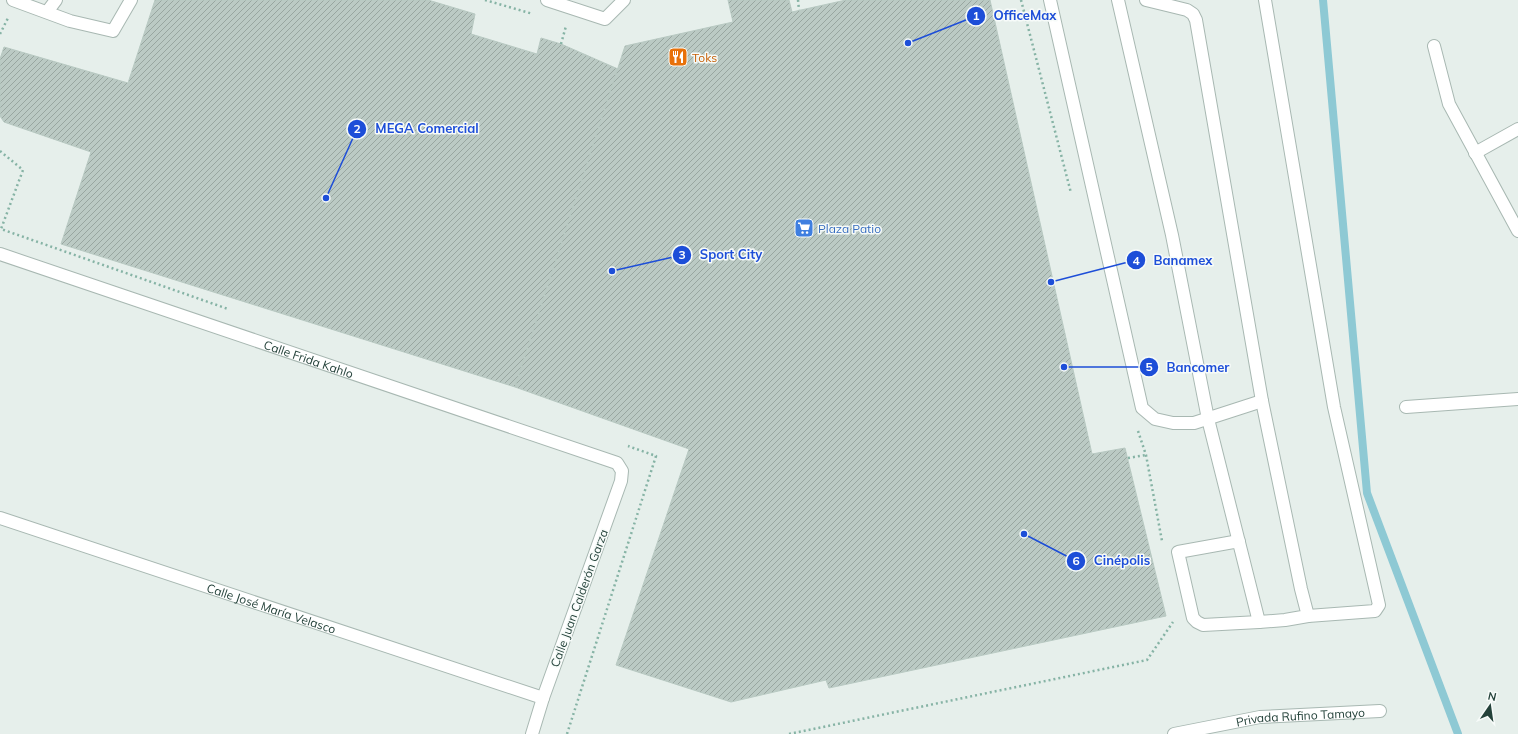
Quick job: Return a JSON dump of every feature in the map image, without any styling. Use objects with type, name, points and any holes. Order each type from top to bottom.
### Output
[{"type":"street","points":[[13,0],[70,21],[113,31],[131,0]]},
{"type":"street","points":[[47,12],[56,0]]},
{"type":"street","points":[[547,0],[605,19],[624,0]]},
{"type":"street","points":[[1050,0],[1142,408],[1155,418],[1173,423],[1194,423],[1262,401]]},
{"type":"street","points":[[1118,0],[1172,235],[1208,419],[1259,622]]},
{"type":"street","points":[[1146,0],[1187,10],[1193,14],[1196,20],[1262,401],[1308,616]]},
{"type":"street","points":[[1239,541],[1178,552],[1193,618],[1203,625],[1285,620],[1308,616],[1375,611],[1379,605],[1334,407],[1265,0]]},
{"type":"street","points":[[1434,46],[1449,104],[1518,230]]},
{"type":"street","points":[[1475,153],[1518,129]]},
{"type":"street","name":"Calle Frida Kahlo","points":[[0,254],[617,463]]},
{"type":"street","points":[[1406,407],[1518,399]]},
{"type":"street","name":"Calle Juan Calderón Garza","points":[[532,734],[543,698],[621,481],[622,471],[617,463]]},
{"type":"street","name":"Calle José María Velasco","points":[[0,518],[543,698]]},
{"type":"street","name":"Privada Rufino Tamayo","points":[[1174,734],[1260,717],[1380,711]]},
{"type":"path","points":[[798,0],[799,10]]},
{"type":"path","points":[[1128,458],[1146,455],[1163,548]]},
{"type":"path","points":[[790,734],[1147,660],[1176,618]]},
{"type":"building","points":[[155,0],[428,0],[475,14],[471,34],[537,54],[541,38],[561,44],[618,69],[515,387],[61,244],[91,152],[4,122],[0,116],[0,59],[4,47],[128,83]]},
{"type":"building","name":"Plaza Patio","points":[[728,0],[789,0],[792,12],[846,0],[990,0],[1092,454],[1125,448],[1166,616],[829,688],[826,680],[731,702],[616,665],[689,449],[515,387],[625,46],[733,22]]},
{"type":"waterway","points":[[1323,0],[1367,493],[1458,734]]},
{"type":"place","name":"OfficeMax","points":[[908,43]]},
{"type":"place","name":"Toks","points":[[678,57]]},
{"type":"place","name":"MEGA Comercial","points":[[326,198]]},
{"type":"place","name":"Plaza Patio","points":[[804,228]]},
{"type":"place","name":"Sport City","points":[[612,271]]},
{"type":"place","name":"Banamex","points":[[1051,282]]},
{"type":"place","name":"Bancomer","points":[[1064,367]]},
{"type":"place","name":"Cinépolis","points":[[1024,534]]}]
